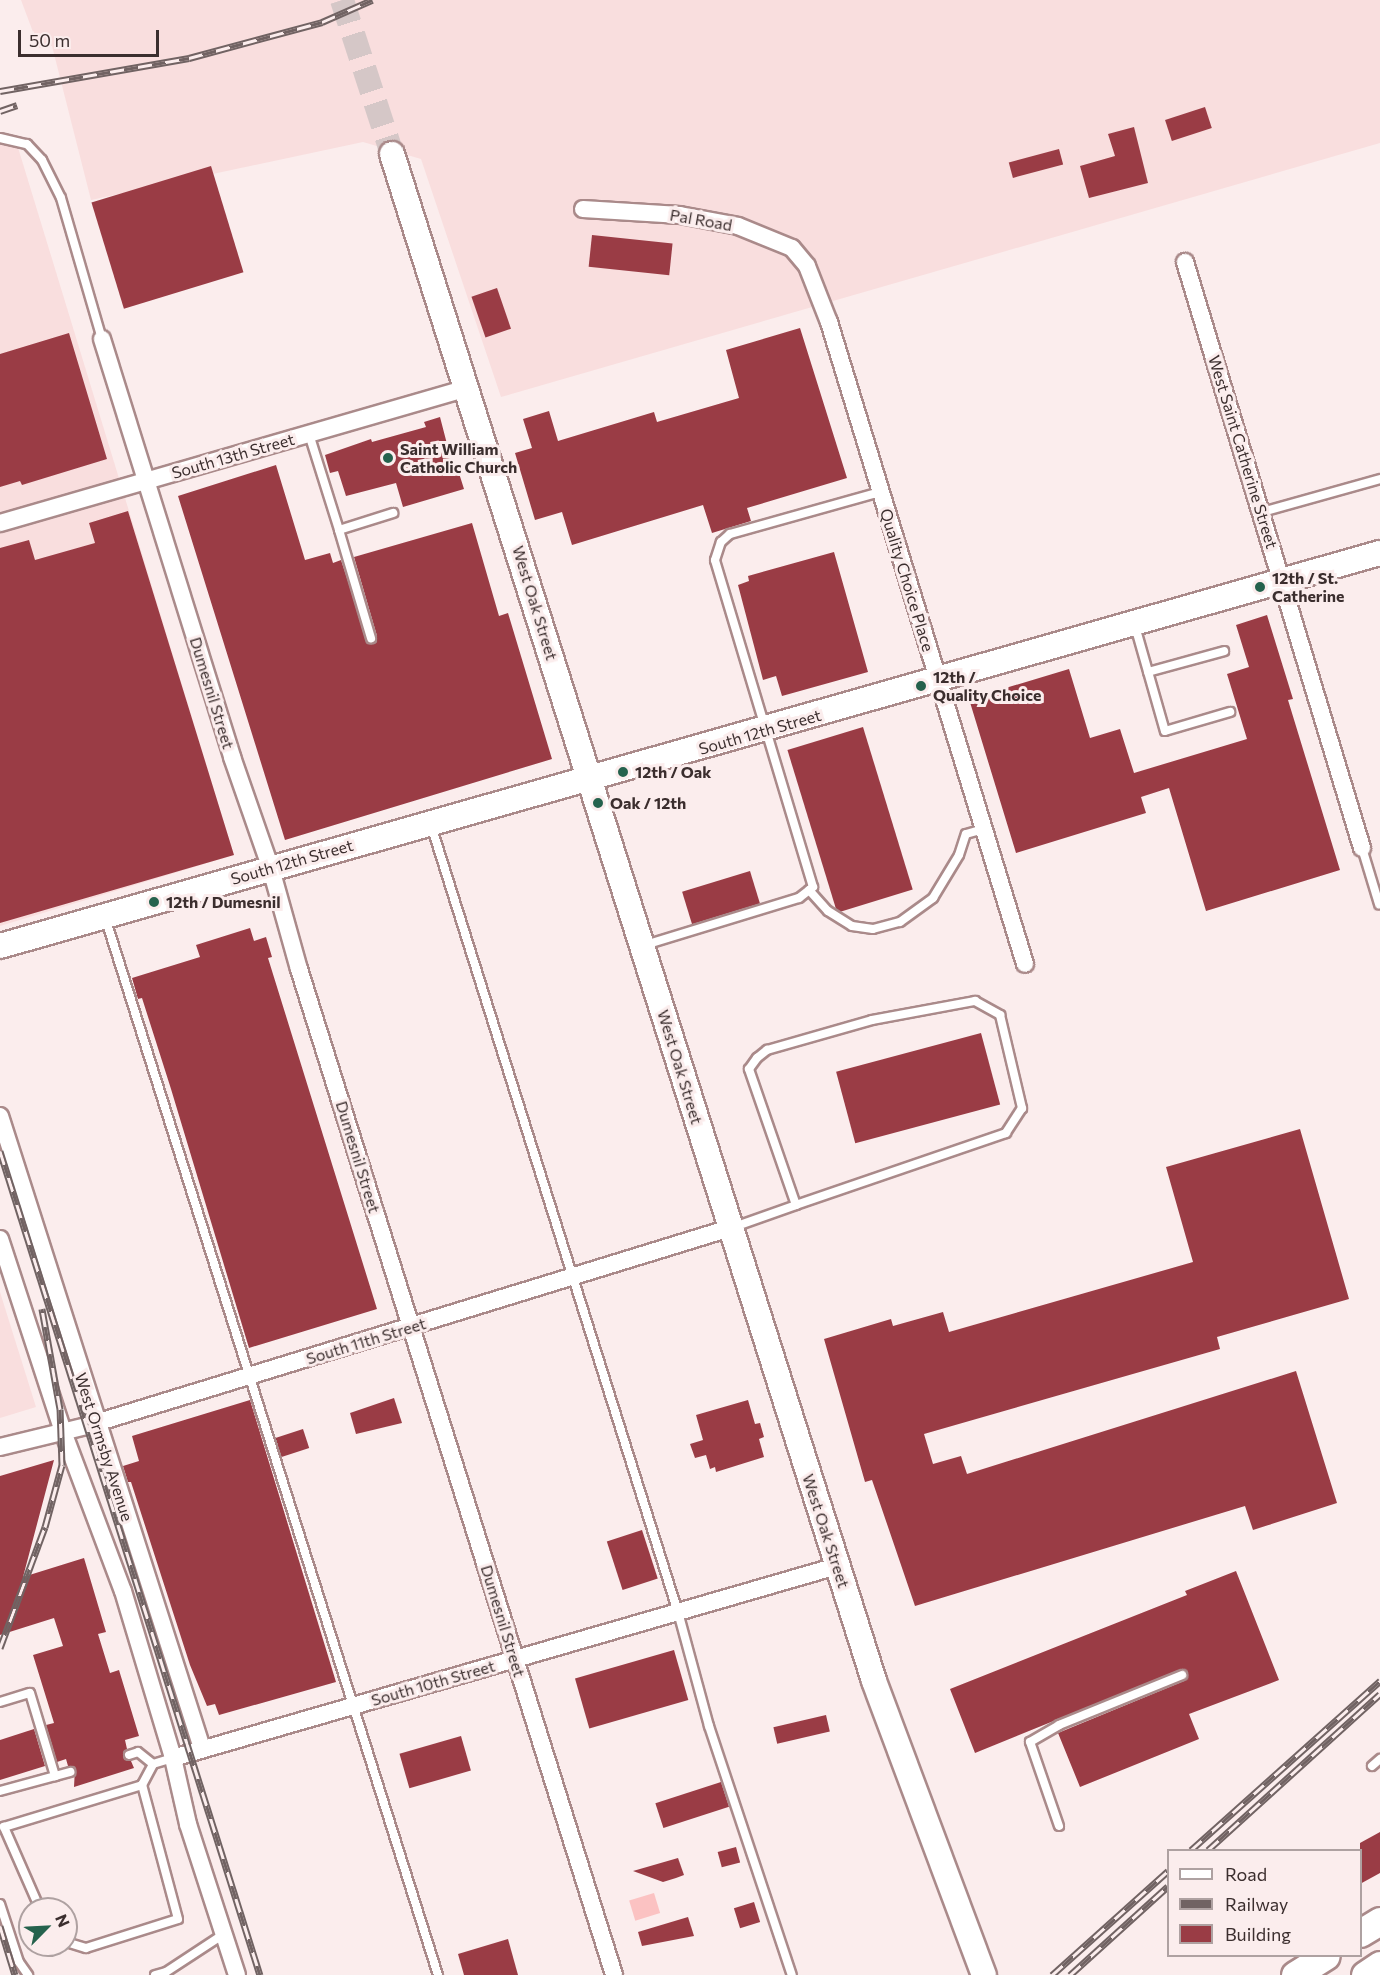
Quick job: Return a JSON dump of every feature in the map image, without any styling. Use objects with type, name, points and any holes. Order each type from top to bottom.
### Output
[{"type":"main road","name":"West Oak Street","points":[[392,154],[837,1566],[924,1821],[984,1975]]},
{"type":"main road","name":"South 12th Street","points":[[0,946],[430,823],[591,781],[1134,622],[1380,553]]},
{"type":"main road","points":[[1362,1932],[1380,1921]]},
{"type":"main road","points":[[1295,1975],[1324,1957]]},
{"type":"main road","points":[[1365,1975],[1380,1965]]},
{"type":"street","name":"Pal Road","points":[[583,209],[680,215],[728,224],[770,236],[792,248],[807,266]]},
{"type":"street","name":"West Saint Catherine Street","points":[[1185,262],[1362,848]]},
{"type":"street","name":"Quality Choice Place","points":[[807,266],[818,289],[1025,964]]},
{"type":"street","name":"Dumesnil Street","points":[[102,339],[271,869],[411,1327],[614,1975]]},
{"type":"street","name":"South 13th Street","points":[[0,523],[465,389]]},
{"type":"street","name":"West Ormsby Avenue","points":[[0,1116],[95,1423],[202,1748]]},
{"type":"street","name":"South 11th Street","points":[[0,1447],[62,1429],[95,1423],[730,1228]]},
{"type":"street","name":"West Ormsby Avenue","points":[[0,1239],[62,1429],[123,1591],[173,1758],[188,1824],[237,1975]]},
{"type":"street","name":"South 10th Street","points":[[202,1748],[837,1566]]},
{"type":"street","points":[[173,1758],[202,1748]]},
{"type":"lane","points":[[0,138],[27,144],[42,160],[61,198],[102,339]]},
{"type":"lane","points":[[309,434],[371,639]]},
{"type":"lane","points":[[1262,512],[1380,479]]},
{"type":"lane","points":[[642,946],[799,898],[813,887],[715,560],[721,542],[730,534],[880,492]]},
{"type":"lane","points":[[339,530],[393,513]]},
{"type":"lane","points":[[1134,622],[1165,731],[1230,712]]},
{"type":"lane","points":[[1148,672],[1224,651]]},
{"type":"lane","points":[[430,823],[678,1612],[709,1726],[792,1975]]},
{"type":"lane","points":[[809,890],[828,911],[852,926],[873,929],[900,922],[933,898],[959,855],[966,834],[983,829]]},
{"type":"lane","points":[[1362,848],[1379,904]]},
{"type":"lane","points":[[105,916],[351,1706],[438,1975]]},
{"type":"lane","points":[[730,1228],[1006,1133],[1022,1108],[1000,1015],[975,1001],[872,1020],[767,1050],[757,1058],[749,1069],[796,1205]]},
{"type":"lane","points":[[1059,1826],[1030,1742],[1059,1725],[1182,1675]]},
{"type":"lane","points":[[0,1702],[30,1693],[55,1776]]},
{"type":"lane","points":[[129,1755],[138,1752],[153,1764]]},
{"type":"lane","points":[[78,1946],[86,1948],[178,1919],[142,1785],[153,1764],[173,1758]]},
{"type":"lane","points":[[1372,1766],[1380,1759]]},
{"type":"lane","points":[[0,1791],[70,1772]]},
{"type":"lane","points":[[34,1897],[19,1869],[4,1827],[142,1785]]},
{"type":"lane","points":[[0,1904],[19,1962],[28,1975]]},
{"type":"lane","points":[[155,1975],[166,1972],[225,1934]]},
{"type":"shaded area","points":[[21,0],[1380,0],[1380,143],[501,397],[421,159],[363,142],[91,200],[52,46],[39,48]]},
{"type":"shaded area","points":[[16,141],[234,855],[0,926],[0,144]]},
{"type":"shaded area","points":[[0,1292],[36,1407],[0,1418]]},
{"type":"shaded area","points":[[654,1893],[660,1913],[635,1921],[629,1901]]},
{"type":"building","points":[[1205,107],[1212,128],[1172,141],[1165,120]]},
{"type":"building","points":[[1134,127],[1148,183],[1089,198],[1080,166],[1115,156],[1108,134]]},
{"type":"building","points":[[1059,149],[1063,164],[1013,178],[1009,162]]},
{"type":"building","points":[[211,166],[243,272],[124,309],[91,203]]},
{"type":"building","points":[[592,235],[673,243],[669,275],[589,267]]},
{"type":"building","points":[[497,288],[511,329],[485,337],[471,297]]},
{"type":"building","points":[[800,328],[847,478],[747,508],[751,521],[712,533],[703,505],[572,545],[562,512],[535,520],[515,453],[532,448],[523,419],[549,411],[558,441],[654,412],[657,422],[739,398],[726,350]]},
{"type":"building","points":[[69,333],[107,459],[22,485],[20,481],[0,487],[0,354]]},
{"type":"building","name":"Saint William Catholic Church","points":[[440,417],[454,471],[458,470],[464,489],[403,507],[396,483],[346,496],[338,471],[330,473],[325,455],[371,439],[372,442],[426,427],[424,422]]},
{"type":"building","points":[[276,465],[305,560],[330,553],[333,563],[341,560],[369,644],[375,643],[377,636],[354,557],[472,523],[499,616],[508,613],[552,759],[285,840],[178,496]]},
{"type":"building","points":[[128,511],[234,855],[0,923],[0,548],[29,540],[35,560],[95,543],[89,523]]},
{"type":"building","points":[[834,552],[868,672],[782,696],[776,676],[763,680],[738,585],[749,581],[748,576]]},
{"type":"building","points":[[1267,615],[1293,699],[1288,700],[1340,870],[1206,911],[1169,788],[1141,797],[1146,813],[1016,853],[969,699],[1069,669],[1090,738],[1120,729],[1134,773],[1247,739],[1227,674],[1249,667],[1236,625]]},
{"type":"building","points":[[863,727],[913,890],[837,913],[787,750]]},
{"type":"building","points":[[750,871],[760,904],[692,924],[682,892]]},
{"type":"building","points":[[250,928],[254,941],[266,937],[272,957],[268,958],[377,1309],[249,1348],[171,1089],[142,998],[138,999],[132,978],[200,957],[196,945]]},
{"type":"building","points":[[981,1033],[1000,1104],[855,1143],[836,1072]]},
{"type":"building","points":[[1300,1129],[1349,1299],[1217,1337],[1220,1349],[924,1434],[933,1464],[961,1456],[967,1474],[1296,1371],[1337,1503],[1253,1530],[1245,1506],[915,1606],[872,1480],[865,1482],[824,1339],[891,1319],[893,1326],[943,1312],[949,1332],[1193,1262],[1166,1167]]},
{"type":"building","points":[[394,1398],[402,1423],[356,1434],[350,1413]]},
{"type":"building","points":[[250,1400],[336,1682],[219,1715],[215,1704],[207,1706],[190,1665],[131,1482],[128,1482],[123,1466],[139,1461],[132,1436]]},
{"type":"building","points":[[748,1400],[755,1424],[760,1423],[764,1437],[759,1439],[764,1457],[716,1472],[715,1467],[710,1469],[706,1455],[695,1458],[690,1444],[703,1440],[696,1415]]},
{"type":"building","points":[[303,1429],[309,1448],[282,1457],[275,1438]]},
{"type":"building","points":[[54,1460],[23,1577],[84,1558],[106,1632],[98,1634],[110,1673],[119,1670],[139,1736],[125,1740],[127,1749],[123,1756],[131,1761],[134,1768],[74,1787],[75,1768],[68,1766],[66,1759],[57,1762],[46,1725],[54,1723],[33,1655],[63,1646],[54,1618],[0,1635],[0,1476]]},
{"type":"building","points":[[642,1530],[658,1579],[623,1590],[607,1541]]},
{"type":"building","points":[[1236,1571],[1279,1680],[1189,1714],[1199,1739],[1080,1787],[1058,1733],[1184,1681],[1188,1673],[1182,1669],[975,1753],[950,1689],[1187,1595],[1185,1591]]},
{"type":"building","points":[[674,1650],[688,1700],[589,1728],[575,1678]]},
{"type":"building","points":[[826,1715],[830,1732],[777,1744],[773,1727]]},
{"type":"building","points":[[34,1729],[45,1766],[0,1780],[0,1740]]},
{"type":"building","points":[[461,1736],[471,1771],[409,1788],[399,1754]]},
{"type":"building","points":[[721,1782],[729,1807],[663,1828],[655,1803]]},
{"type":"building","points":[[1380,1832],[1380,1873],[1362,1883],[1362,1849],[1360,1849],[1360,1843]]},
{"type":"building","points":[[736,1847],[740,1862],[722,1867],[718,1852]]},
{"type":"building","points":[[678,1858],[684,1875],[663,1882],[633,1871]]},
{"type":"building","points":[[754,1902],[760,1922],[740,1928],[734,1908]]},
{"type":"building","points":[[688,1917],[694,1936],[642,1946],[638,1932]]},
{"type":"building","points":[[508,1939],[518,1975],[464,1975],[458,1954]]},
{"type":"tunnel","points":[[342,0],[392,154]]},
{"type":"railway","points":[[0,91],[189,58],[322,22],[372,0]]},
{"type":"railway","points":[[0,111],[17,105]]},
{"type":"railway","points":[[0,1151],[260,1975]]},
{"type":"railway","points":[[0,1648],[45,1527],[62,1465],[60,1409],[42,1309]]},
{"type":"railway","points":[[1192,1849],[1380,1681]]},
{"type":"railway","points":[[1209,1849],[1380,1694]]},
{"type":"railway","points":[[1052,1975],[1167,1872]]},
{"type":"railway","points":[[1070,1975],[1167,1887]]},
{"type":"railway","points":[[0,1926],[15,1975]]},
{"type":"place","name":"Saint William Catholic Church","points":[[388,458]]},
{"type":"place","name":"12th / St. Catherine","points":[[1260,587]]},
{"type":"place","name":"12th / Quality Choice","points":[[921,686]]},
{"type":"place","name":"12th / Oak","points":[[623,772]]},
{"type":"place","name":"Oak / 12th","points":[[598,803]]},
{"type":"place","name":"12th / Dumesnil","points":[[154,902]]}]
